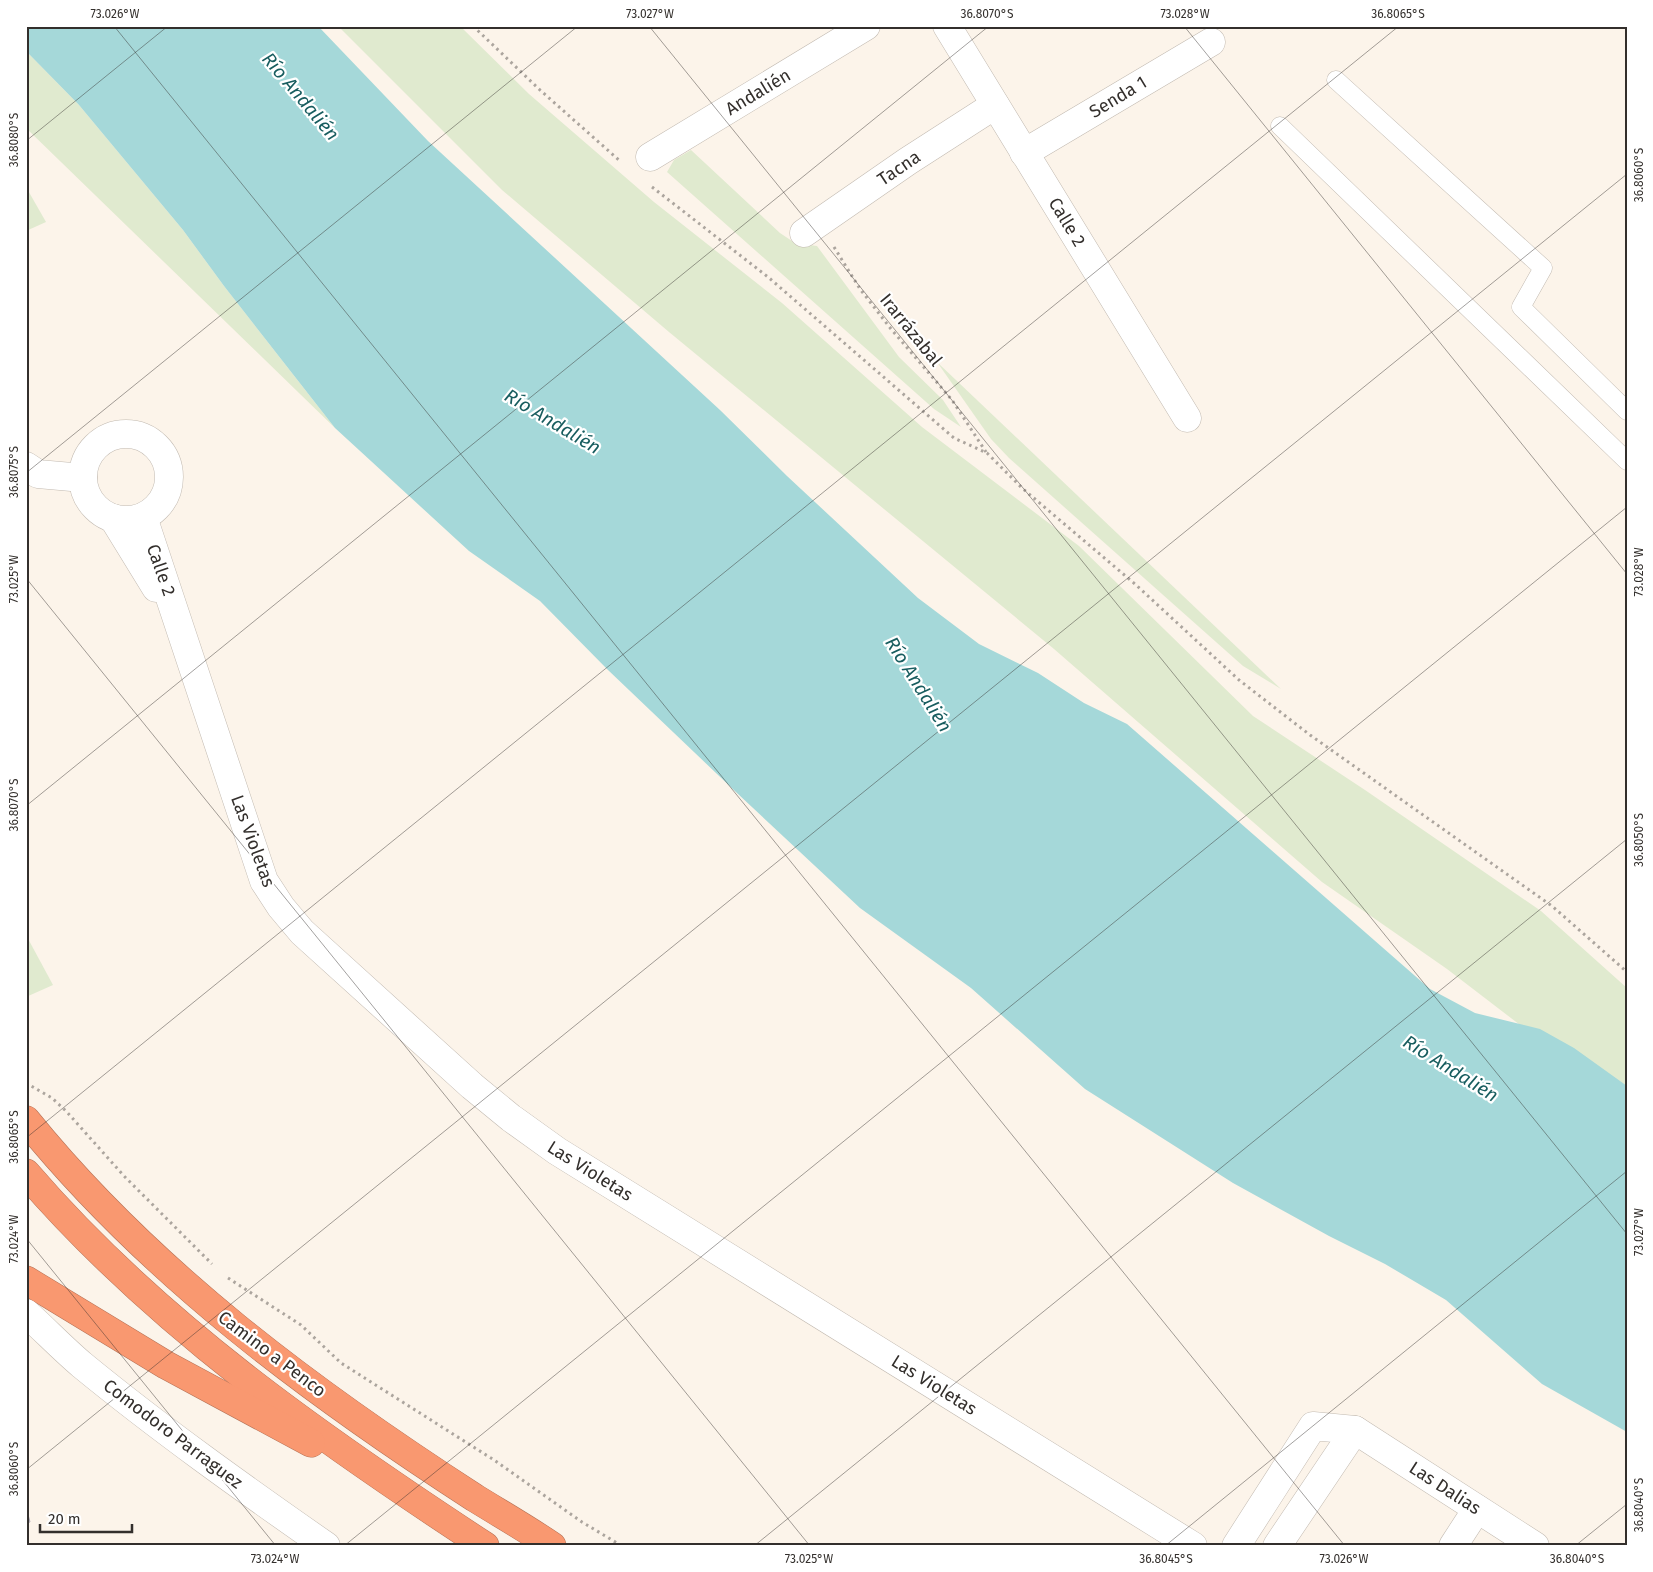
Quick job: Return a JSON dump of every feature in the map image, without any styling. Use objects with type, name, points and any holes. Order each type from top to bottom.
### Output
[{"type":"highway","name":"Camino a Penco","points":[[26,1120],[59,1161],[105,1209],[212,1308],[266,1351],[398,1446],[476,1498],[551,1544]]},
{"type":"highway","name":"Camino a Penco","points":[[26,1174],[131,1281],[238,1372],[386,1480],[485,1546]]},
{"type":"highway","points":[[26,1280],[166,1365],[275,1424],[386,1480]]},
{"type":"street","name":"Andalién","points":[[648,170],[866,26]]},
{"type":"street","name":"Calle 2","points":[[947,26],[1187,418]]},
{"type":"street","name":"Senda 1","points":[[1024,153],[1211,42]]},
{"type":"street","name":"Tacna","points":[[812,228],[995,104]]},
{"type":"street","points":[[124,433],[139,435],[155,444],[165,455],[170,470],[169,489],[162,502],[151,513],[143,517],[128,520],[113,518],[100,512],[86,493],[83,478],[86,461],[94,448],[105,438],[124,433]]},
{"type":"street","points":[[26,466],[38,474],[83,478]]},
{"type":"street","name":"Calle 2","points":[[143,517],[179,623]]},
{"type":"street","points":[[113,518],[146,574],[179,623]]},
{"type":"street","name":"Las Violetas","points":[[179,623],[264,881],[281,907],[309,939],[472,1086],[511,1118],[557,1151],[1193,1546]]},
{"type":"street","name":"Comodoro Parraguez","points":[[26,1313],[81,1364],[154,1422],[218,1470],[326,1546]]},
{"type":"street","points":[[1236,1546],[1314,1426],[1355,1430],[1277,1546]]},
{"type":"street","name":"Las Dalias","points":[[1355,1430],[1535,1546]]},
{"type":"street","points":[[1453,1546],[1477,1508]]},
{"type":"lane","points":[[1336,80],[1543,268],[1521,308],[1627,411]]},
{"type":"lane","points":[[1280,126],[1627,461]]},
{"type":"path","points":[[473,26],[540,90],[624,164]]},
{"type":"path","points":[[648,170],[954,438],[987,453],[1022,488],[1136,584],[1239,680],[1310,735],[1552,906],[1627,972]]},
{"type":"path","name":"Irarrázabal","points":[[812,228],[891,329],[952,400],[987,453]]},
{"type":"path","points":[[26,1083],[52,1098],[66,1111],[124,1176],[214,1266]]},
{"type":"path","points":[[226,1277],[262,1302],[301,1325],[341,1363],[494,1460],[582,1522],[622,1546]]},
{"type":"green space","points":[[338,26],[460,26],[529,94],[654,202],[782,303],[922,427],[1079,546],[1253,716],[1365,790],[1541,911],[1627,988],[1627,1107],[1447,969],[1322,882],[1054,649],[669,332],[502,190]]},
{"type":"green space","points":[[26,51],[79,105],[183,230],[224,286],[335,428],[26,128]]},
{"type":"green space","points":[[691,150],[780,233],[795,243],[817,246],[899,357],[943,400],[961,427],[934,409],[667,172],[674,160]]},
{"type":"green space","points":[[26,187],[46,222],[26,231]]},
{"type":"green space","points":[[937,362],[1281,689],[1243,666],[1009,458],[991,439]]},
{"type":"green space","points":[[26,935],[53,985],[26,997]]},
{"type":"water","name":"Río Andalién","points":[[26,26],[318,26],[428,141],[720,410],[787,476],[918,598],[979,644],[1038,673],[1084,703],[1127,724],[1430,989],[1475,1013],[1540,1029],[1574,1048],[1627,1086],[1627,1432],[1542,1384],[1446,1300],[1385,1264],[1329,1236],[1233,1183],[1085,1089],[971,988],[860,908],[608,670],[540,601],[469,551],[335,428],[224,286],[183,230],[79,105],[26,51]]},
{"type":"building","points":[[26,1507],[30,1522],[26,1523]]}]
